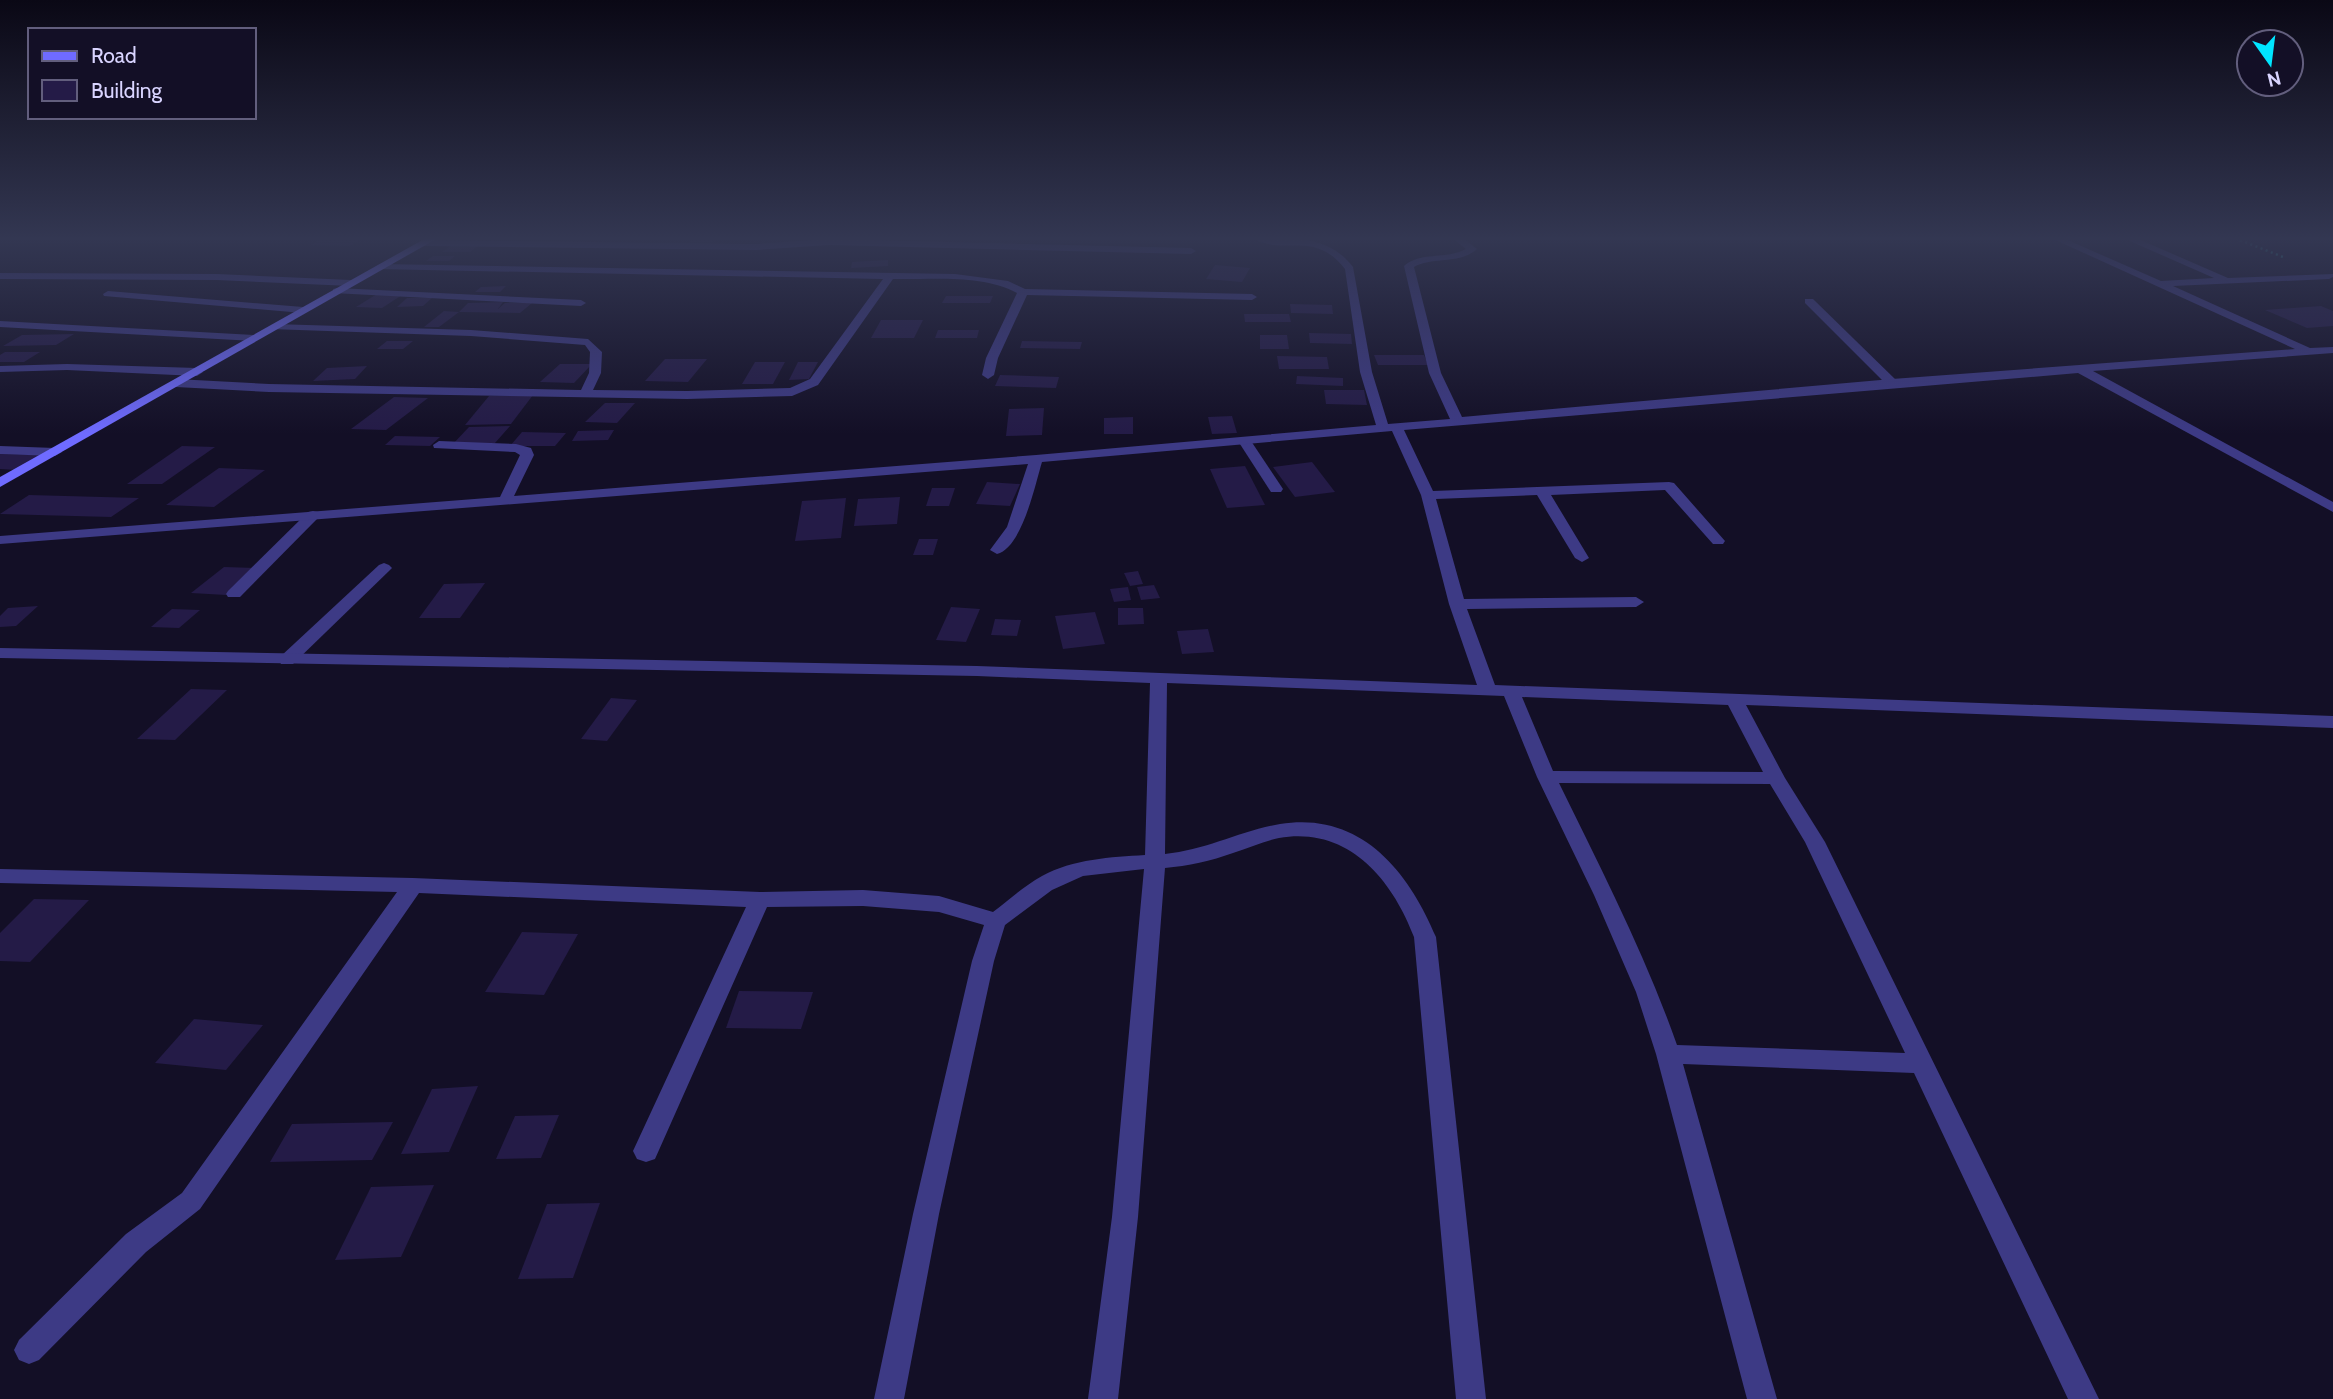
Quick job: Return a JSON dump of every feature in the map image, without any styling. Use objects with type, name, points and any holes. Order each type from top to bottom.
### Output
[{"type":"main road","points":[[0,483],[315,303]]},
{"type":"street","points":[[216,303],[303,310]]},
{"type":"street","points":[[177,383],[269,388],[768,395],[802,389],[814,382],[870,303]]},
{"type":"street","points":[[988,375],[992,358],[1018,303]]},
{"type":"street","points":[[1355,303],[1366,372],[1390,428],[1428,495],[1457,604],[1604,895],[1647,992],[1668,1054],[1762,1399]]},
{"type":"street","points":[[1418,303],[1435,373],[1457,421]]},
{"type":"street","points":[[1811,303],[1892,383]]},
{"type":"street","points":[[2198,303],[2309,352]]},
{"type":"street","points":[[0,324],[254,338]]},
{"type":"street","points":[[274,327],[471,333],[588,342],[596,352],[595,373],[586,392]]},
{"type":"street","points":[[0,540],[1036,459],[1892,383],[2083,371],[2333,350]]},
{"type":"street","points":[[0,369],[67,367],[197,372]]},
{"type":"street","points":[[2083,371],[2333,508]]},
{"type":"street","points":[[1244,441],[1276,489]]},
{"type":"street","points":[[439,445],[526,451],[527,455],[505,500]]},
{"type":"street","points":[[0,450],[55,452]]},
{"type":"street","points":[[997,550],[1014,528],[1036,459]]},
{"type":"street","points":[[1428,495],[1669,486],[1717,541]]},
{"type":"street","points":[[1541,490],[1582,558]]},
{"type":"street","points":[[234,594],[313,515]]},
{"type":"street","points":[[287,660],[384,568]]},
{"type":"street","points":[[1457,604],[1636,602]]},
{"type":"street","points":[[0,653],[977,671],[2333,722]]},
{"type":"street","points":[[1103,1399],[1125,1217],[1155,863],[1159,678]]},
{"type":"street","points":[[1734,699],[1776,778],[1815,842],[2084,1399]]},
{"type":"street","points":[[1546,777],[1776,778]]},
{"type":"street","points":[[889,1399],[926,1214],[983,961],[996,921],[1042,886],[1062,876],[1096,868],[1155,863],[1223,851],[1256,837],[1283,831],[1319,828],[1361,846],[1369,853],[1404,891],[1416,911],[1425,937],[1471,1399]]},
{"type":"street","points":[[0,876],[413,885],[760,900],[863,898],[939,904],[996,921]]},
{"type":"street","points":[[29,1350],[136,1243],[191,1201],[413,885]]},
{"type":"street","points":[[646,1151],[760,900]]},
{"type":"street","points":[[1668,1054],[1924,1064]]},
{"type":"building","points":[[362,303],[389,303],[382,308],[356,307]]},
{"type":"building","points":[[401,303],[426,303],[423,306],[397,307]]},
{"type":"building","points":[[468,303],[502,303],[498,309],[505,303],[532,303],[520,313],[459,312]]},
{"type":"building","points":[[1290,304],[1332,305],[1333,314],[1291,313]]},
{"type":"building","points":[[2321,306],[2333,311],[2333,326],[2307,328],[2265,310]]},
{"type":"building","points":[[444,311],[459,312],[439,327],[424,327]]},
{"type":"building","points":[[1244,314],[1289,314],[1291,322],[1245,322]]},
{"type":"building","points":[[881,320],[923,320],[914,338],[871,338]]},
{"type":"building","points":[[938,330],[979,330],[977,338],[935,338]]},
{"type":"building","points":[[1309,333],[1351,334],[1352,344],[1310,343]]},
{"type":"building","points":[[74,334],[56,345],[3,346],[22,335]]},
{"type":"building","points":[[1260,335],[1287,335],[1289,349],[1260,349]]},
{"type":"building","points":[[387,341],[413,341],[403,349],[377,349]]},
{"type":"building","points":[[1022,341],[1082,342],[1080,349],[1020,348]]},
{"type":"building","points":[[5,352],[40,352],[24,362],[0,362],[0,355]]},
{"type":"building","points":[[1374,355],[1424,355],[1428,365],[1378,365]]},
{"type":"building","points":[[1277,356],[1327,357],[1329,369],[1279,369]]},
{"type":"building","points":[[665,359],[707,359],[688,382],[645,381]]},
{"type":"building","points":[[755,362],[785,362],[773,384],[742,384]]},
{"type":"building","points":[[798,362],[818,362],[809,379],[789,380]]},
{"type":"building","points":[[560,364],[592,364],[574,383],[540,382]]},
{"type":"building","points":[[367,366],[355,379],[313,381],[327,368]]},
{"type":"building","points":[[1000,375],[1059,377],[1056,388],[995,386]]},
{"type":"building","points":[[1297,376],[1343,378],[1343,386],[1296,384]]},
{"type":"building","points":[[1324,390],[1364,390],[1367,405],[1326,404]]},
{"type":"building","points":[[533,395],[511,424],[465,425],[489,396]]},
{"type":"building","points":[[394,397],[428,398],[386,430],[351,429]]},
{"type":"building","points":[[605,403],[635,403],[617,423],[585,422]]},
{"type":"building","points":[[1044,408],[1042,435],[1006,436],[1009,409]]},
{"type":"building","points":[[1232,416],[1237,433],[1212,434],[1208,417]]},
{"type":"building","points":[[1133,417],[1133,434],[1104,434],[1104,418]]},
{"type":"building","points":[[510,426],[495,443],[453,444],[469,427]]},
{"type":"building","points":[[614,430],[608,440],[572,441],[578,431]]},
{"type":"building","points":[[522,432],[566,433],[555,446],[510,446]]},
{"type":"building","points":[[395,436],[440,437],[430,446],[385,445]]},
{"type":"building","points":[[182,446],[215,447],[162,484],[127,484]]},
{"type":"building","points":[[0,454],[41,455],[16,470],[0,469]]},
{"type":"building","points":[[1312,462],[1335,492],[1295,497],[1273,467]]},
{"type":"building","points":[[1245,466],[1265,505],[1227,508],[1210,469]]},
{"type":"building","points":[[219,468],[265,470],[214,507],[166,505]]},
{"type":"building","points":[[987,482],[1020,484],[1010,506],[976,504]]},
{"type":"building","points":[[932,488],[955,488],[949,506],[926,506]]},
{"type":"building","points":[[29,495],[139,498],[111,517],[0,514]]},
{"type":"building","points":[[900,497],[897,524],[854,526],[858,499]]},
{"type":"building","points":[[846,498],[841,538],[795,541],[802,501]]},
{"type":"building","points":[[919,539],[938,539],[933,555],[913,555]]},
{"type":"building","points":[[224,567],[258,568],[226,595],[191,593]]},
{"type":"building","points":[[1138,571],[1143,584],[1130,586],[1124,573]]},
{"type":"building","points":[[485,583],[460,618],[419,618],[444,584]]},
{"type":"building","points":[[1154,585],[1160,598],[1141,600],[1137,587]]},
{"type":"building","points":[[1128,587],[1131,600],[1114,602],[1110,589]]},
{"type":"building","points":[[38,606],[16,626],[0,627],[0,616],[8,608]]},
{"type":"building","points":[[951,607],[980,609],[966,642],[936,640]]},
{"type":"building","points":[[1118,608],[1143,608],[1144,624],[1118,625]]},
{"type":"building","points":[[172,609],[200,610],[179,628],[151,627]]},
{"type":"building","points":[[1095,612],[1105,644],[1063,649],[1055,616]]},
{"type":"building","points":[[995,619],[1021,620],[1017,636],[991,635]]},
{"type":"building","points":[[1208,629],[1214,652],[1182,654],[1177,631]]},
{"type":"building","points":[[191,689],[227,690],[175,740],[137,739]]},
{"type":"building","points":[[611,698],[637,700],[607,741],[581,739]]},
{"type":"building","points":[[34,899],[89,900],[30,962],[0,961],[0,933]]},
{"type":"building","points":[[522,932],[578,934],[544,995],[485,992]]},
{"type":"building","points":[[739,991],[813,992],[801,1029],[726,1028]]},
{"type":"building","points":[[194,1019],[263,1025],[226,1070],[155,1063]]},
{"type":"building","points":[[478,1086],[449,1152],[401,1154],[432,1089]]},
{"type":"building","points":[[559,1115],[541,1158],[496,1159],[515,1116]]},
{"type":"building","points":[[393,1122],[372,1160],[270,1162],[292,1124]]},
{"type":"building","points":[[434,1185],[401,1257],[335,1260],[371,1187]]},
{"type":"building","points":[[600,1203],[573,1278],[518,1279],[547,1204]]}]
